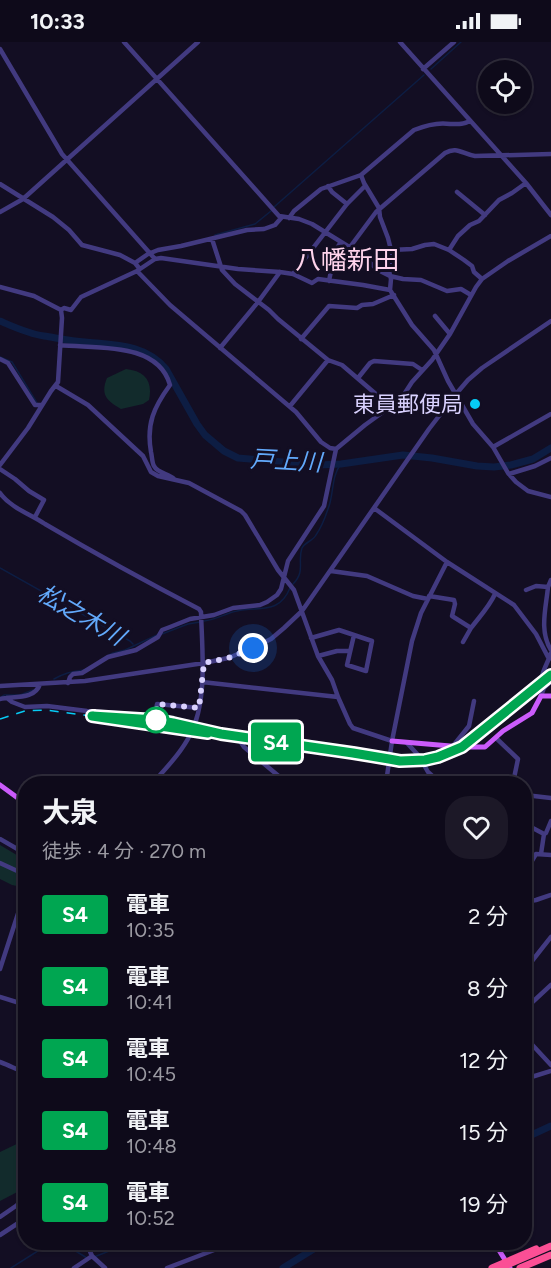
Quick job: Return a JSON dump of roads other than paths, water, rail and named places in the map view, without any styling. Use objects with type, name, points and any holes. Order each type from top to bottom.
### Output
[{"type":"highway","points":[[492,1268],[505,1266],[551,1245]]},
{"type":"highway","points":[[520,1268],[551,1255]]},
{"type":"main road","points":[[392,741],[482,747],[490,744],[503,731],[532,713],[541,696],[551,696]]},
{"type":"main road","points":[[0,785],[18,798]]},
{"type":"main road","points":[[498,1250],[505,1266]]},
{"type":"street","points":[[0,212],[23,199],[198,42]]},
{"type":"street","points":[[399,42],[526,183],[551,215]]},
{"type":"street","points":[[423,69],[454,42]]},
{"type":"street","points":[[128,43],[157,79],[279,216],[308,222],[350,247],[378,270],[390,276],[421,280],[447,291],[461,289],[471,295]]},
{"type":"street","points":[[0,49],[67,160],[155,259]]},
{"type":"street","points":[[135,263],[150,253],[275,225],[317,192],[361,175],[414,130],[448,123],[464,124],[470,121]]},
{"type":"street","points":[[350,247],[368,220],[380,208],[452,149],[475,156],[551,154]]},
{"type":"street","points":[[361,175],[365,186],[380,208],[380,217],[388,238],[392,293],[412,325],[427,341],[473,424],[493,447],[508,474],[528,490],[551,497]]},
{"type":"street","points":[[449,250],[458,236],[470,225],[479,221],[499,200],[526,183]]},
{"type":"street","points":[[0,184],[59,222],[82,245],[115,254],[135,263],[170,305],[290,406],[321,442],[336,449]]},
{"type":"street","points":[[328,186],[347,204]]},
{"type":"street","points":[[293,274],[347,204],[365,186]]},
{"type":"street","points":[[457,192],[485,215]]},
{"type":"street","points":[[68,682],[73,674],[89,669],[108,657],[136,650],[160,634],[162,630],[180,623],[202,620],[233,608],[267,602],[277,595],[285,581],[288,561],[324,506],[336,449],[401,399],[450,334],[482,279],[551,236]]},
{"type":"street","points":[[212,239],[220,266],[235,284],[328,360],[342,365],[391,407]]},
{"type":"street","points":[[329,281],[335,252],[341,242]]},
{"type":"street","points":[[390,250],[412,249],[432,244],[449,250],[470,264],[474,272],[482,279]]},
{"type":"street","points":[[61,310],[63,308],[71,310],[81,297],[155,259],[280,272],[293,274],[312,283],[318,279],[366,285],[392,293]]},
{"type":"street","points":[[220,348],[280,272]]},
{"type":"street","points":[[0,287],[34,296],[61,310]]},
{"type":"street","points":[[301,339],[329,306],[357,308],[373,304],[392,293]]},
{"type":"street","points":[[0,465],[56,386],[60,374],[61,310]]},
{"type":"street","points":[[435,316],[450,334]]},
{"type":"street","points":[[0,686],[85,681],[204,663],[228,658],[271,639],[302,611],[400,470],[468,380],[551,321]]},
{"type":"street","points":[[60,344],[130,350],[157,364],[166,373],[170,385],[154,410],[148,437],[154,466],[158,471],[171,475],[174,479]]},
{"type":"street","points":[[0,360],[8,363],[35,405],[42,405]]},
{"type":"street","points":[[290,406],[328,360]]},
{"type":"street","points":[[358,378],[374,361],[412,364],[422,370]]},
{"type":"street","points":[[56,386],[88,405],[143,456],[151,472],[158,476],[189,483],[245,515],[285,581],[292,588],[318,656],[332,680],[352,727],[392,741]]},
{"type":"street","points":[[493,447],[551,414]]},
{"type":"street","points":[[508,474],[535,466],[551,458]]},
{"type":"street","points":[[0,469],[44,500],[35,518]]},
{"type":"street","points":[[0,493],[3,502],[201,612],[204,663],[199,708],[191,733],[183,747],[159,776]]},
{"type":"street","points":[[374,508],[447,562],[516,608],[550,654]]},
{"type":"street","points":[[387,776],[412,641],[428,598],[447,562]]},
{"type":"street","points":[[331,571],[367,576],[413,596],[454,600],[452,616],[471,628]]},
{"type":"street","points":[[544,688],[541,676],[550,654],[544,633],[548,587],[551,580]]},
{"type":"street","points":[[526,590],[536,586],[548,587]]},
{"type":"street","points":[[463,642],[495,594]]},
{"type":"street","points":[[311,638],[339,630],[354,635],[372,641],[366,671],[347,665],[354,635]]},
{"type":"street","points":[[318,656],[337,651],[350,651]]},
{"type":"street","points":[[541,696],[544,688],[551,681]]},
{"type":"street","points":[[202,682],[338,697]]},
{"type":"street","points":[[0,699],[20,697],[34,692],[40,684]]},
{"type":"street","points":[[7,698],[25,707],[47,706],[155,716],[157,704],[199,708]]},
{"type":"street","points":[[453,746],[469,726],[474,700]]},
{"type":"street","points":[[191,733],[389,762]]},
{"type":"street","points":[[496,738],[518,759],[514,776]]},
{"type":"street","points":[[240,741],[279,776]]},
{"type":"street","points":[[407,743],[432,776]]},
{"type":"street","points":[[532,796],[551,798]]},
{"type":"street","points":[[541,854],[544,834],[551,821]]},
{"type":"street","points":[[532,828],[544,834]]},
{"type":"street","points":[[0,839],[18,849]]},
{"type":"street","points":[[532,861],[536,854],[551,855]]},
{"type":"street","points":[[0,864],[18,872]]},
{"type":"street","points":[[532,901],[551,895]]},
{"type":"street","points":[[0,969],[18,914]]},
{"type":"street","points":[[532,960],[551,937]]},
{"type":"street","points":[[532,1003],[551,985]]},
{"type":"street","points":[[0,997],[18,1003]]},
{"type":"street","points":[[532,1045],[551,1065]]},
{"type":"street","points":[[0,1062],[18,1070]]},
{"type":"street","points":[[532,1077],[551,1071]]},
{"type":"street","points":[[0,1217],[18,1205]]},
{"type":"street","points":[[0,1235],[18,1222]]},
{"type":"street","points":[[89,1250],[92,1256],[105,1268]]},
{"type":"street","points":[[167,1268],[214,1250]]},
{"type":"street","points":[[74,1268],[92,1256]]},
{"type":"waterway","points":[[431,69],[461,42]]},
{"type":"waterway","points":[[274,207],[424,75]]},
{"type":"waterway","points":[[215,235],[255,224],[271,211]]},
{"type":"waterway","name":"戸上川","points":[[0,321],[38,335],[118,345],[149,355],[166,369],[205,435],[224,451],[238,458],[318,465],[403,455],[494,467],[533,459],[551,448]]},
{"type":"waterway","points":[[0,357],[12,362],[37,403]]},
{"type":"waterway","points":[[293,584],[299,575],[302,548],[315,537],[323,523],[330,504],[336,474],[341,464]]},
{"type":"waterway","name":"松之木川","points":[[0,568],[133,644]]},
{"type":"waterway","points":[[204,621],[237,611],[274,606],[285,597],[290,588]]},
{"type":"waterway","points":[[162,634],[200,622]]},
{"type":"waterway","name":"松之木川","points":[[109,655],[157,635]]},
{"type":"waterway","points":[[54,679],[61,675],[84,670]]},
{"type":"waterway","points":[[1,697],[20,695],[33,690]]},
{"type":"waterway","points":[[532,1135],[551,1126]]},
{"type":"waterway","points":[[11,1268],[39,1250]]},
{"type":"waterway","points":[[74,1250],[87,1258]]},
{"type":"waterway","points":[[94,1257],[112,1250]]},
{"type":"waterway","points":[[283,1268],[312,1250]]},
{"type":"railway","points":[[0,719],[25,711],[45,710],[156,720],[221,734],[389,759],[425,760],[462,747],[551,675]]},
{"type":"train","name":"S4","points":[[208,733],[92,716],[156,720],[221,734],[400,761],[416,761],[438,757],[462,747],[551,675]]},
{"type":"place","name":"東員郵便局","points":[[475,404]]},
{"type":"district","name":"八幡新田","points":[[347,260]]}]
